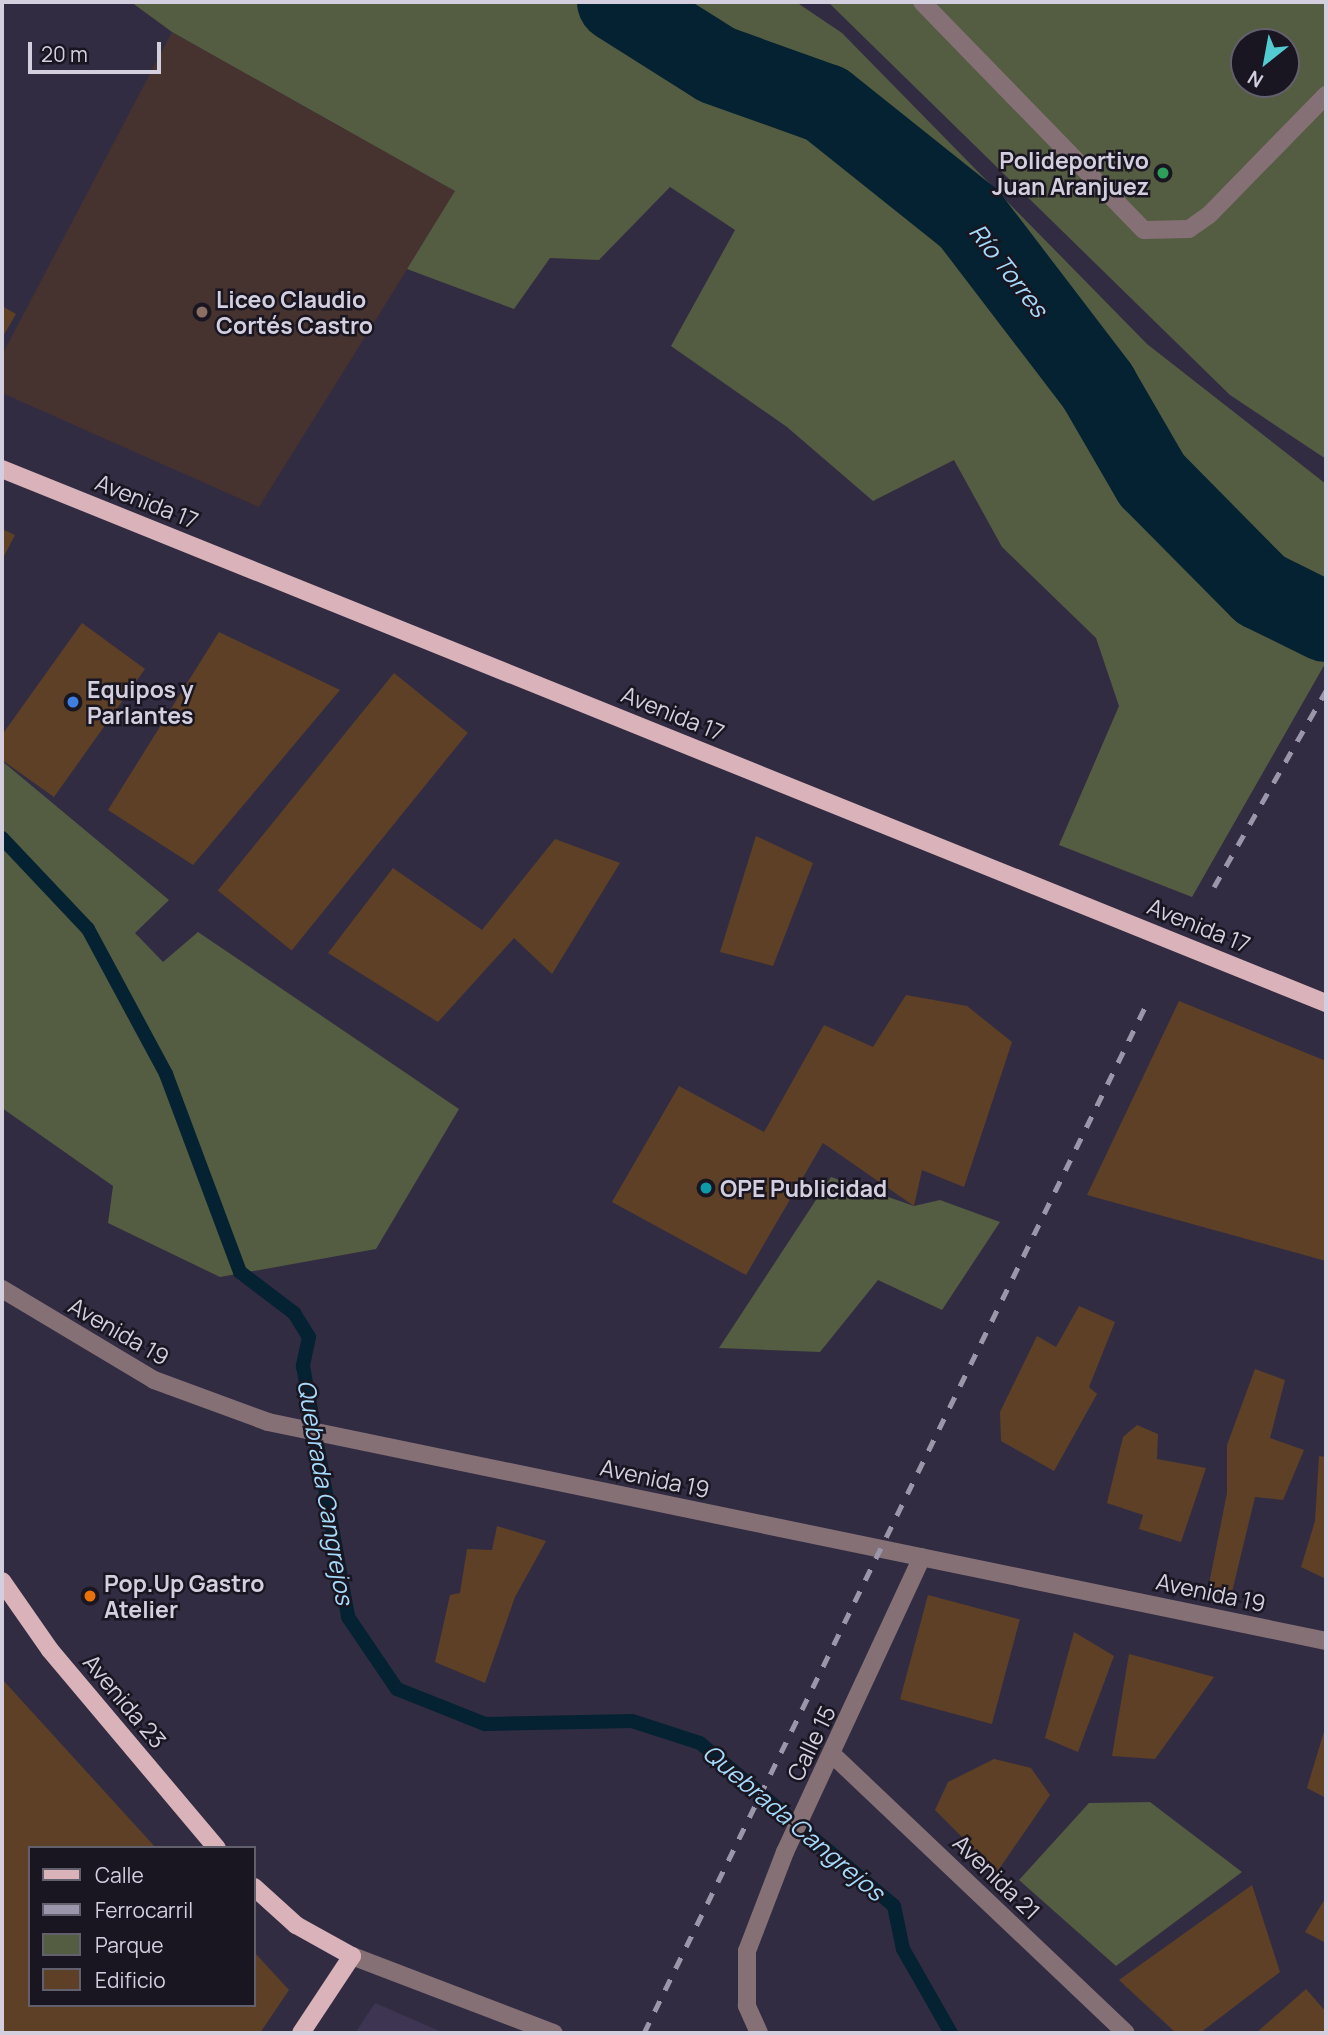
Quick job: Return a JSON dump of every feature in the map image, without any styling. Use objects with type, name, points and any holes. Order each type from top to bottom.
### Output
[{"type":"main road","name":"Avenida 17","points":[[2,469],[1326,1003]]},
{"type":"main road","name":"Avenida 23","points":[[2,1581],[50,1650],[215,1846]]},
{"type":"main road","points":[[256,1889],[296,1925],[352,1956],[300,2033]]},
{"type":"street","points":[[922,2],[1144,230],[1189,229],[1209,215],[1326,95]]},
{"type":"street","name":"Avenida 19","points":[[2,1289],[154,1380],[268,1422],[1326,1641]]},
{"type":"street","name":"Calle 15","points":[[759,2033],[747,2006],[747,1951],[785,1852],[832,1759],[922,1557]]},
{"type":"street","name":"Avenida 21","points":[[832,1759],[1126,2033]]},
{"type":"street","points":[[352,1956],[554,2033]]},
{"type":"shaded area","name":"Liceo Claudio Cortés Castro","points":[[172,32],[456,191],[259,507],[2,393],[2,355]]},
{"type":"shaded area","points":[[375,2003],[444,2033],[355,2033]]},
{"type":"green space","points":[[131,2],[796,2],[842,33],[1147,344],[1326,484],[1326,574],[1287,634],[1326,655],[1326,662],[1192,897],[1059,845],[1119,706],[1096,638],[1002,547],[954,460],[873,501],[787,427],[671,346],[735,230],[670,187],[599,260],[550,258],[514,309],[407,269],[455,191],[172,32]]},
{"type":"green space","name":"Polideportivo Juan Aranjuez","points":[[828,2],[1326,2],[1326,459],[1230,395]]},
{"type":"green space","points":[[2,761],[169,900],[135,933],[163,962],[198,932],[459,1109],[376,1249],[220,1277],[108,1223],[113,1186],[2,1108]]},
{"type":"green space","points":[[831,1177],[914,1206],[940,1200],[1000,1222],[942,1310],[878,1280],[820,1352],[719,1348]]},
{"type":"green space","points":[[1150,1802],[1242,1872],[1116,1966],[1019,1880],[1089,1803]]},
{"type":"building","points":[[2,306],[16,314],[2,338]]},
{"type":"building","points":[[2,529],[15,535],[2,560]]},
{"type":"building","name":"Equipos y Parlantes","points":[[82,623],[145,669],[54,797],[2,760],[2,735]]},
{"type":"building","points":[[219,632],[340,690],[193,865],[108,810]]},
{"type":"building","points":[[394,673],[468,733],[292,950],[218,891]]},
{"type":"building","points":[[756,836],[813,863],[773,966],[720,952]]},
{"type":"building","points":[[555,839],[620,863],[552,974],[514,938],[438,1022],[328,953],[393,868],[482,930]]},
{"type":"building","points":[[906,995],[967,1006],[1012,1042],[964,1187],[922,1170],[914,1206],[823,1143],[746,1275],[612,1202],[679,1086],[764,1132],[824,1025],[873,1047]]},
{"type":"building","points":[[1179,1001],[1326,1061],[1326,1261],[1087,1195]]},
{"type":"building","points":[[1079,1306],[1115,1322],[1089,1387],[1097,1394],[1054,1471],[1001,1441],[1000,1412],[1037,1336],[1056,1347]]},
{"type":"building","points":[[1255,1369],[1285,1380],[1270,1438],[1304,1450],[1283,1500],[1255,1497],[1231,1596],[1207,1594],[1227,1493],[1227,1445]]},
{"type":"building","points":[[1137,1425],[1158,1434],[1157,1459],[1206,1468],[1181,1542],[1139,1529],[1143,1515],[1107,1503],[1123,1437]]},
{"type":"building","points":[[1319,1456],[1326,1457],[1326,1579],[1301,1567],[1315,1521]]},
{"type":"building","points":[[497,1526],[546,1541],[515,1597],[485,1683],[435,1662],[450,1595],[460,1593],[467,1549],[492,1550]]},
{"type":"building","points":[[928,1595],[1020,1620],[992,1724],[900,1699]]},
{"type":"building","points":[[1074,1632],[1114,1656],[1078,1752],[1045,1738]]},
{"type":"building","points":[[1129,1654],[1214,1677],[1155,1759],[1112,1756]]},
{"type":"building","points":[[2,1679],[154,1846],[28,1846],[28,2007],[256,2007],[256,1954],[289,1990],[260,2033],[2,2033]]},
{"type":"building","points":[[1326,1725],[1326,1798],[1307,1788]]},
{"type":"building","points":[[994,1759],[1031,1768],[1050,1795],[997,1872],[935,1810],[948,1782]]},
{"type":"building","points":[[1252,1885],[1280,1972],[1200,2033],[1176,2033],[1119,1980]]},
{"type":"building","points":[[1326,1897],[1326,1943],[1305,1932]]},
{"type":"building","points":[[1306,1989],[1326,2012],[1326,2033],[1256,2033]]},
{"type":"waterway","name":"Río Torres","points":[[617,2],[717,65],[826,104],[969,218],[1098,387],[1152,480],[1261,590],[1326,622]]},
{"type":"waterway","name":"Quebrada Cangrejos","points":[[2,838],[88,929],[166,1074],[240,1272],[294,1313],[309,1337],[303,1366],[348,1617],[397,1689],[485,1724],[632,1721],[700,1743],[894,1906],[903,1949],[951,2033]]},
{"type":"railway","points":[[1214,887],[1326,691]]},
{"type":"railway","points":[[644,2033],[1147,1003]]},
{"type":"place","name":"Polideportivo Juan Aranjuez","points":[[1163,173]]},
{"type":"place","name":"Liceo Claudio Cortés Castro","points":[[202,312]]},
{"type":"place","name":"Equipos y Parlantes","points":[[73,702]]},
{"type":"place","name":"OPE Publicidad","points":[[706,1188]]},
{"type":"place","name":"Pop.Up Gastro Atelier","points":[[90,1596]]}]
